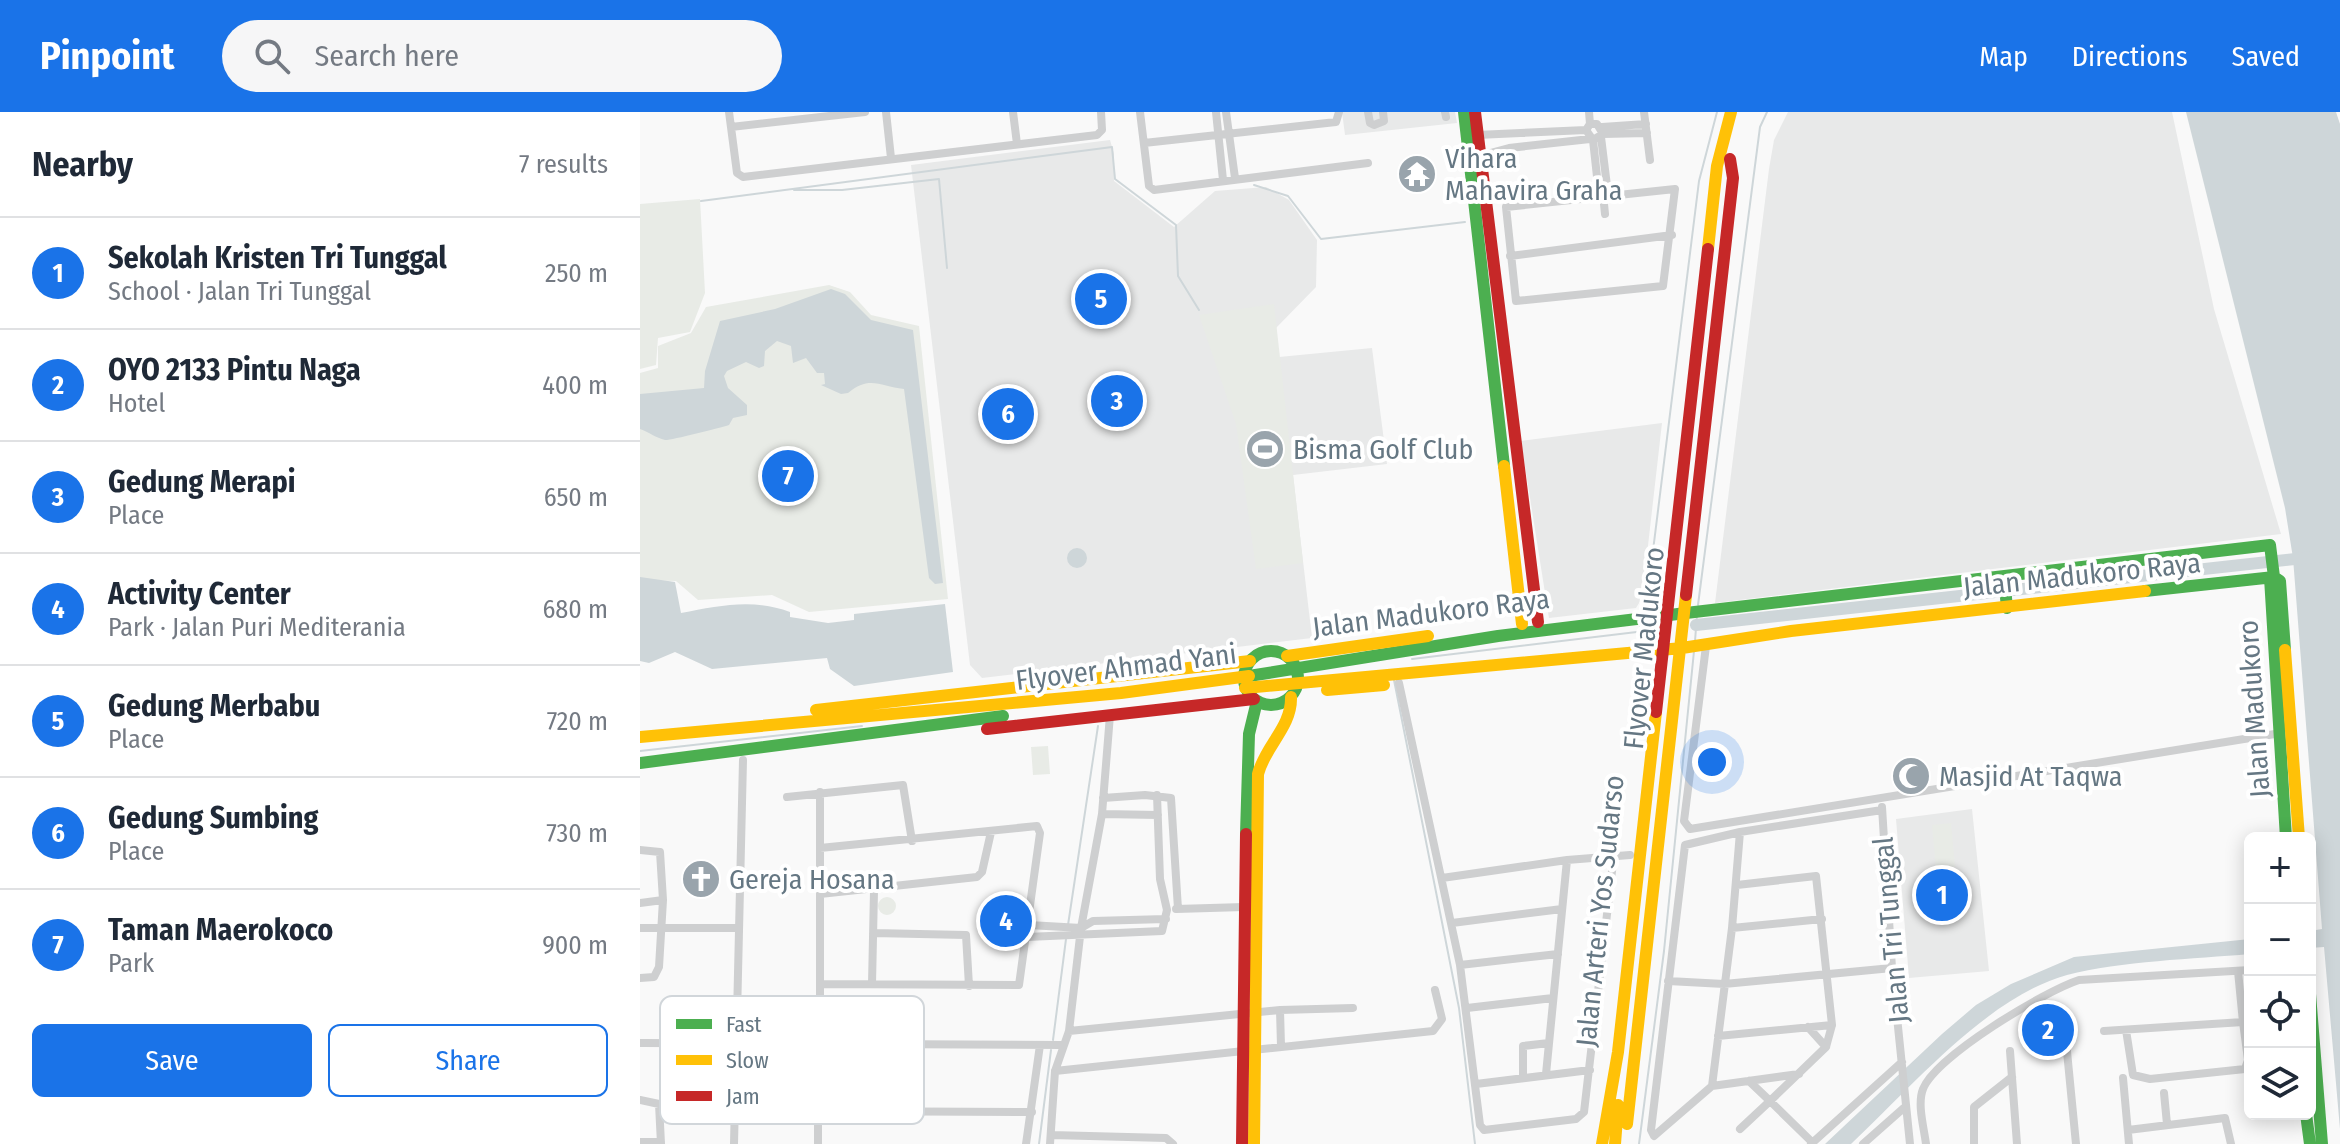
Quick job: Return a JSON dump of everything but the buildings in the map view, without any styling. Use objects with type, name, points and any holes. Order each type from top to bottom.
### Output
[{"type":"main road","points":[[1464,112],[1522,624]]},
{"type":"main road","points":[[1475,112],[1538,622]]},
{"type":"main road","points":[[1717,166],[1731,112]]},
{"type":"main road","name":"Flyover Madukoro","points":[[1609,1143],[1720,198],[1742,112]]},
{"type":"main road","points":[[1609,1143],[1627,1127],[1696,646],[1690,612],[1733,178],[1730,159]]},
{"type":"main road","name":"Flyover Madukoro","points":[[1675,571],[1717,166]]},
{"type":"main road","name":"Jalan Arteri Yos Sudarso","points":[[1609,1143],[1600,1127],[1630,855],[1695,278],[1709,175],[1717,166]]},
{"type":"main road","name":"Jalan Madukoro Raya","points":[[1498,636],[1690,612],[2005,580],[2270,545],[2271,549],[2273,576],[2007,604],[1696,646],[1501,662]]},
{"type":"main road","points":[[2273,576],[2280,581],[2286,733],[2298,832]]},
{"type":"main road","points":[[2005,580],[2007,604]]},
{"type":"main road","name":"Jalan Madukoro Raya","points":[[1287,656],[1538,622],[1608,616],[1630,620]]},
{"type":"main road","name":"Flyover Ahmad Yani","points":[[640,737],[1121,693],[1338,664],[1498,636]]},
{"type":"main road","points":[[640,730],[1108,684],[1250,661],[1269,651],[1287,656],[1297,669],[1289,719],[1265,749],[1260,761],[1248,1014]]},
{"type":"main road","name":"Jalan Madukoro Raya","points":[[1294,692],[1393,684],[1623,656],[1632,652]]},
{"type":"main road","points":[[1250,661],[1244,674],[1253,697],[1249,734],[1244,907],[1249,1112],[1254,1144]]},
{"type":"main road","name":"Flyover Ahmad Yani","points":[[640,763],[1200,692],[1501,662]]},
{"type":"main road","points":[[1108,684],[1108,712]]},
{"type":"main road","points":[[640,771],[743,760],[974,726],[1108,712],[1253,697],[1275,705],[1294,692]]},
{"type":"main road","points":[[971,699],[974,726]]},
{"type":"main road","name":"Jalan Madukoro","points":[[2286,733],[2286,832]]},
{"type":"main road","points":[[2314,1048],[2322,1144]]},
{"type":"main road","points":[[1242,1144],[1249,1112]]},
{"type":"main road","points":[[2307,1120],[2310,1144]]},
{"type":"street","points":[[729,112],[739,176],[1097,135],[1102,130],[1101,112]]},
{"type":"street","points":[[731,127],[865,112]]},
{"type":"street","points":[[886,112],[891,158]]},
{"type":"street","points":[[1013,112],[1017,144]]},
{"type":"street","points":[[1140,112],[1149,186],[1153,189],[1368,163]]},
{"type":"street","points":[[1216,112],[1223,180]]},
{"type":"street","points":[[1226,112],[1235,178]]},
{"type":"street","points":[[1144,143],[1336,122],[1339,112]]},
{"type":"street","points":[[1368,112],[1370,123],[1374,125],[1384,121],[1383,112]]},
{"type":"street","points":[[1589,112],[1595,132],[1605,214]]},
{"type":"street","points":[[1595,132],[1597,112]]},
{"type":"street","points":[[1644,112],[1650,160]]},
{"type":"street","points":[[1477,135],[1646,128]]},
{"type":"street","points":[[1479,156],[1595,132]]},
{"type":"street","points":[[1527,135],[1528,146]]},
{"type":"street","points":[[1505,136],[1507,149]]},
{"type":"street","points":[[1675,189],[1666,283],[1661,287],[1517,302],[1506,207],[1603,194],[1675,189]]},
{"type":"street","points":[[1510,256],[1672,235]]},
{"type":"street","points":[[1696,646],[1684,821],[1687,828],[2286,733]]},
{"type":"street","points":[[1393,684],[1452,923],[1467,1008],[1480,1125],[1484,1130],[1579,1118],[1587,1107],[1614,854]]},
{"type":"street","points":[[1069,1031],[1070,932],[1102,814],[1108,712]]},
{"type":"street","points":[[738,996],[743,760]]},
{"type":"street","points":[[787,797],[903,785],[912,841]]},
{"type":"street","points":[[820,792],[820,996]]},
{"type":"street","points":[[1103,798],[1157,795],[1171,798],[1178,909]]},
{"type":"street","points":[[1027,937],[1070,932],[1157,933],[1164,929],[1166,914],[1157,843],[1157,795]]},
{"type":"street","name":"Jalan Tri Tunggal","points":[[1881,799],[1892,968],[1906,1101]]},
{"type":"street","points":[[1800,1073],[1712,1086],[1653,1135],[1684,847],[1689,842],[1740,832],[1882,810]]},
{"type":"street","points":[[1102,814],[1158,815]]},
{"type":"street","points":[[820,848],[1037,826],[1040,829],[1019,985],[820,984]]},
{"type":"street","points":[[820,894],[874,891],[979,876],[991,832]]},
{"type":"street","points":[[1712,1086],[1737,885],[1740,832]]},
{"type":"street","points":[[1157,843],[1173,842]]},
{"type":"street","points":[[640,850],[660,852],[663,900],[657,974],[640,978]]},
{"type":"street","points":[[1442,878],[1614,854],[1630,855]]},
{"type":"street","points":[[1546,1074],[1567,860]]},
{"type":"street","points":[[1737,885],[1815,875],[1832,1025],[1826,1047],[1740,1129]]},
{"type":"street","points":[[872,984],[874,891]]},
{"type":"street","points":[[640,903],[663,900]]},
{"type":"street","points":[[1029,925],[1070,932],[1093,921],[1166,914],[1178,909],[1244,907]]},
{"type":"street","points":[[1452,923],[1562,909]]},
{"type":"street","points":[[1732,928],[1822,919]]},
{"type":"street","points":[[640,928],[739,928]]},
{"type":"street","points":[[873,933],[967,935],[969,986]]},
{"type":"street","points":[[1460,965],[1558,954]]},
{"type":"street","points":[[1668,981],[1724,984],[1892,968]]},
{"type":"street","points":[[1926,1144],[1921,1096],[1927,1081],[1977,1039],[2055,988],[2079,980],[2244,970]]},
{"type":"street","points":[[2126,1030],[2133,1075],[2150,1079],[2245,1069],[2248,1060],[2238,971]]},
{"type":"street","points":[[1055,1071],[1436,1030],[1442,1019],[1435,990]]},
{"type":"street","points":[[1467,1008],[1553,998]]},
{"type":"street","points":[[924,1043],[1049,1044],[1069,1031],[1280,1010],[1353,1008]]},
{"type":"street","points":[[1280,1010],[1281,1046]]},
{"type":"street","points":[[2104,1031],[2243,1022]]},
{"type":"street","points":[[1718,1036],[1832,1025]]},
{"type":"street","points":[[1808,1027],[1826,1047]]},
{"type":"street","points":[[2065,1031],[2076,1144]]},
{"type":"street","points":[[640,1043],[660,1043]]},
{"type":"street","points":[[1523,1077],[1523,1046],[1549,1043]]},
{"type":"street","points":[[1049,1044],[1055,1071],[1051,1140],[1169,1138],[1173,1144]]},
{"type":"street","points":[[1026,1144],[1049,1044]]},
{"type":"street","points":[[2010,1051],[2017,1144]]},
{"type":"street","points":[[1749,1081],[1812,1143],[1902,1064]]},
{"type":"street","points":[[1476,1084],[1590,1070]]},
{"type":"street","points":[[1974,1144],[1975,1104],[2012,1077]]},
{"type":"street","points":[[2123,1078],[2129,1144]]},
{"type":"street","points":[[2164,1093],[2167,1124]]},
{"type":"street","points":[[640,1100],[659,1104],[660,1124]]},
{"type":"street","points":[[1863,1144],[1906,1101]]},
{"type":"street","points":[[1906,1101],[1910,1144]]},
{"type":"street","points":[[924,1111],[1032,1112]]},
{"type":"street","points":[[2128,1130],[2225,1118],[2231,1144]]},
{"type":"street","points":[[734,1144],[735,1124]]},
{"type":"street","points":[[640,1142],[661,1143]]},
{"type":"shaded area","points":[[1342,112],[1455,112],[1457,123],[1345,135]]},
{"type":"shaded area","points":[[1788,112],[2172,112],[2214,309],[2281,534],[1715,603],[1769,169],[1774,140]]},
{"type":"shaded area","points":[[2186,112],[2336,112],[2340,124],[2340,1129],[2324,947],[2316,948],[2316,930],[2322,929],[2316,832],[2293,558],[2285,508]]},
{"type":"shaded area","points":[[1110,140],[1114,154],[1114,181],[1174,227],[1215,191],[1266,187],[1289,200],[1317,240],[1316,287],[1276,328],[1279,357],[1372,348],[1387,464],[1293,475],[1312,638],[982,678],[970,665],[911,165]]},
{"type":"shaded area","points":[[700,199],[705,293],[690,332],[658,338],[656,365],[640,369],[640,204]]},
{"type":"shaded area","points":[[829,285],[850,292],[871,315],[919,326],[948,599],[809,612],[772,595],[698,600],[676,581],[640,580],[640,373],[658,368],[658,346],[691,333],[706,307]]},
{"type":"shaded area","points":[[831,289],[845,294],[871,320],[913,330],[943,583],[935,584],[929,578],[904,389],[869,383],[841,394],[821,385],[825,384],[824,373],[817,373],[806,358],[793,363],[791,346],[777,341],[765,351],[764,366],[759,368],[746,362],[727,371],[724,376],[728,388],[747,405],[747,415],[733,418],[729,425],[668,440],[640,429],[640,394],[704,388],[705,371],[720,321],[775,309]]},
{"type":"shaded area","name":"Bisma Golf Club","points":[[1274,304],[1303,563],[1256,569],[1236,424],[1199,315]]},
{"type":"shaded area","points":[[1662,423],[1642,598],[1636,608],[1549,618],[1521,441]]},
{"type":"shaded area","points":[[1073,548],[1081,548],[1087,558],[1081,568],[1073,568],[1067,562],[1067,554]]},
{"type":"shaded area","points":[[640,577],[675,582],[681,613],[749,604],[790,612],[790,617],[828,623],[854,620],[854,614],[945,604],[953,672],[854,686],[830,669],[827,658],[712,669],[675,652],[649,663],[640,661]]},
{"type":"shaded area","points":[[1048,746],[1050,774],[1033,775],[1031,747]]},
{"type":"shaded area","points":[[1972,809],[1989,971],[1909,978],[1896,819]]},
{"type":"shaded area","points":[[1951,823],[1955,867],[1936,869],[1932,825]]},
{"type":"shaded area","points":[[883,897],[891,897],[896,906],[894,913],[883,915],[878,910],[878,902]]},
{"type":"shaded area","points":[[990,901],[999,904],[994,920],[984,926],[980,918]]},
{"type":"shaded area","points":[[2244,940],[2244,954],[2110,967],[2067,975],[2037,986],[1979,1023],[1851,1144],[1825,1144],[1976,1005],[2011,984],[2074,957]]},
{"type":"waterway","points":[[1646,607],[1699,181],[1717,112]]},
{"type":"waterway","points":[[1698,605],[1760,127],[1767,112]]},
{"type":"waterway","points":[[701,201],[1112,147],[1115,179],[1176,225],[1178,276],[1199,310]]},
{"type":"waterway","points":[[794,190],[842,190],[939,179],[947,268]]},
{"type":"waterway","points":[[1254,185],[1288,196],[1321,239],[1465,222]]},
{"type":"waterway","points":[[1696,625],[2340,554]]},
{"type":"waterway","points":[[1645,631],[1646,607]]},
{"type":"waterway","points":[[1695,641],[1697,615]]},
{"type":"waterway","points":[[1412,659],[1645,631]]},
{"type":"waterway","points":[[1639,1144],[1664,951],[1694,651]]},
{"type":"waterway","points":[[1394,680],[1459,1008],[1475,1144]]},
{"type":"waterway","points":[[640,751],[862,726]]},
{"type":"waterway","points":[[1068,925],[1098,726]]},
{"type":"waterway","points":[[1053,1040],[1066,939]]},
{"type":"waterway","points":[[1039,1144],[1051,1050]]},
{"type":"traffic: fast","points":[[1464,112],[1504,466]]},
{"type":"traffic: fast","points":[[1686,613],[2270,545],[2274,577],[2280,581],[2285,650]]},
{"type":"traffic: fast","points":[[2004,577],[2007,608]]},
{"type":"traffic: fast","points":[[2145,591],[2274,577]]},
{"type":"traffic: fast","points":[[2270,578],[2286,832]]},
{"type":"traffic: fast","points":[[1249,676],[1498,636],[1686,613]]},
{"type":"traffic: fast","points":[[1271,651],[1290,659],[1298,678],[1290,697],[1271,705],[1252,697],[1244,678],[1252,659],[1271,651]]},
{"type":"traffic: fast","points":[[1246,834],[1249,734],[1257,701]]},
{"type":"traffic: fast","points":[[640,763],[1003,716]]},
{"type":"traffic: fast","points":[[2314,1048],[2322,1144]]},
{"type":"traffic: fast","points":[[2307,1120],[2310,1144]]},
{"type":"traffic: slow","points":[[1708,249],[1717,166],[1731,112]]},
{"type":"traffic: slow","points":[[1504,466],[1522,624]]},
{"type":"traffic: slow","points":[[1682,648],[1791,631],[2145,591]]},
{"type":"traffic: slow","points":[[1627,1124],[1686,595]]},
{"type":"traffic: slow","points":[[1287,656],[1428,636]]},
{"type":"traffic: slow","points":[[1245,688],[1682,648]]},
{"type":"traffic: slow","points":[[2285,650],[2299,832]]},
{"type":"traffic: slow","points":[[816,710],[1250,661]]},
{"type":"traffic: slow","points":[[640,737],[1121,693],[1249,676]]},
{"type":"traffic: slow","points":[[1327,690],[1384,685]]},
{"type":"traffic: slow","points":[[1254,1144],[1258,774],[1287,718],[1291,697]]},
{"type":"traffic: slow","points":[[1602,1144],[1618,1052],[1656,712]]},
{"type":"traffic: slow","points":[[1615,1144],[1618,1105]]},
{"type":"traffic: jam","points":[[1475,112],[1538,622]]},
{"type":"traffic: jam","points":[[1686,595],[1733,178],[1730,159]]},
{"type":"traffic: jam","points":[[1656,712],[1708,249]]},
{"type":"traffic: jam","points":[[987,729],[1254,699]]},
{"type":"traffic: jam","points":[[1242,1144],[1246,834]]},
{"type":"place","name":"Vihara Mahavira Graha","points":[[1417,174]]},
{"type":"place","name":"Gedung Merbabu","points":[[1101,299]]},
{"type":"place","name":"Gedung Merapi","points":[[1117,401]]},
{"type":"place","name":"Gedung Sumbing","points":[[1008,414]]},
{"type":"place","name":"Bisma Golf Club","points":[[1265,449]]},
{"type":"place","name":"Taman Maerokoco","points":[[788,476]]},
{"type":"place","name":"Masjid At Taqwa","points":[[1911,776]]},
{"type":"place","name":"Gereja Hosana","points":[[701,879]]},
{"type":"place","name":"Sekolah Kristen Tri Tunggal","points":[[1942,895]]},
{"type":"place","name":"Activity Center","points":[[1006,921]]},
{"type":"place","name":"OYO 2133 Pintu Naga","points":[[2048,1030]]}]
